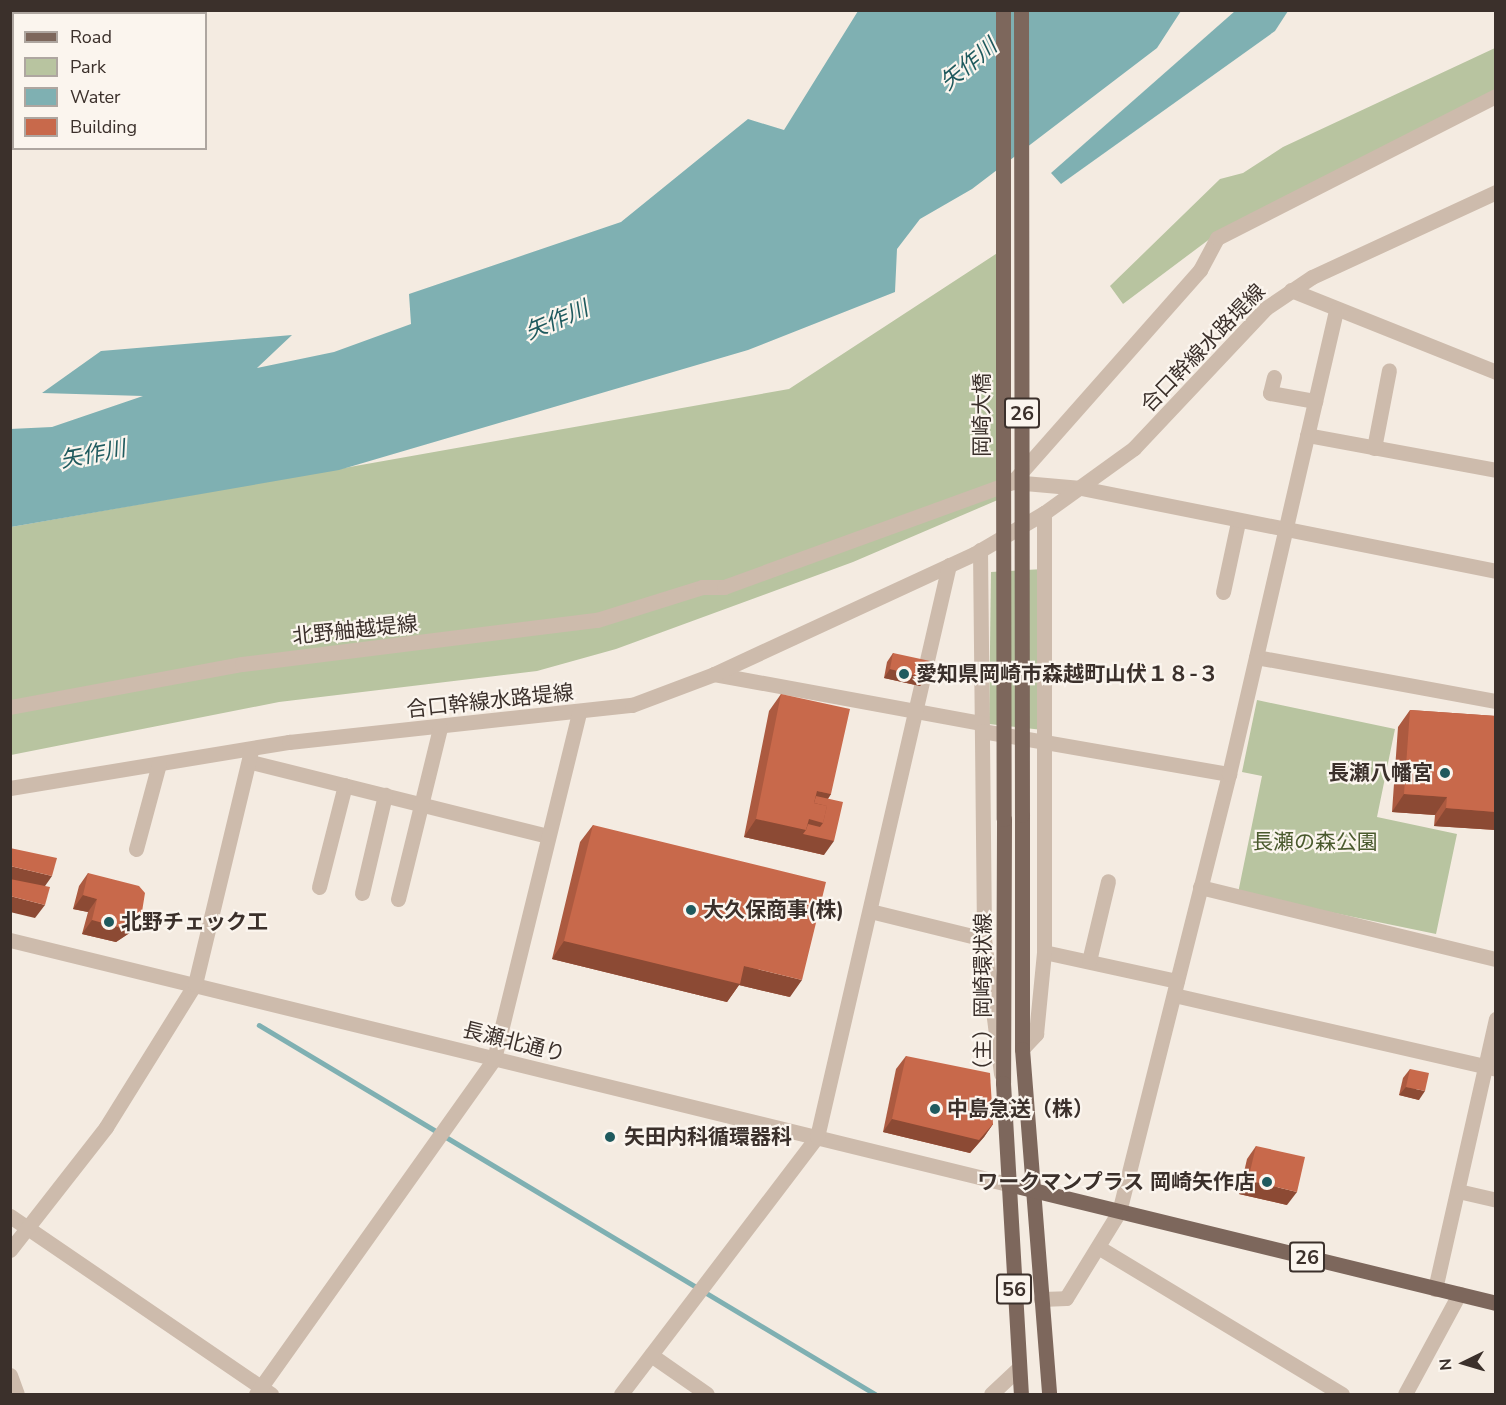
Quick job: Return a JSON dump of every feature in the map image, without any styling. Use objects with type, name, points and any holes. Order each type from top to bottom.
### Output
[{"type":"main road","name":"岡崎大橋","points":[[1003,10],[1004,819]]},
{"type":"main road","name":"岡崎大橋","points":[[1021,10],[1022,815]]},
{"type":"main road","name":"（主）岡崎環状線","points":[[1022,815],[1022,1049],[1034,1191]]},
{"type":"main road","name":"（主）岡崎環状線","points":[[1004,819],[1004,1083],[1008,1184]]},
{"type":"main road","name":"26","points":[[1008,1184],[1496,1303]]},
{"type":"main road","name":"56","points":[[1008,1184],[1022,1395]]},
{"type":"main road","name":"56","points":[[1034,1191],[1049,1395]]},
{"type":"street","points":[[1012,482],[1200,270],[1217,238],[1496,96]]},
{"type":"street","name":"合口幹線水路堤線","points":[[10,788],[159,764],[251,756],[440,728],[632,705],[714,674],[980,550],[1044,513],[1134,448],[1266,308],[1291,290],[1430,218],[1496,192]]},
{"type":"street","points":[[1291,290],[1336,310],[1496,372]]},
{"type":"street","points":[[1041,1299],[1066,1298],[1119,1212],[1229,774],[1336,310]]},
{"type":"street","points":[[1374,448],[1389,370]]},
{"type":"street","points":[[1274,377],[1270,393],[1315,401]]},
{"type":"street","points":[[1307,435],[1496,470]]},
{"type":"street","points":[[1012,482],[1081,488],[1238,522],[1496,571]]},
{"type":"street","name":"北野舳越堤線","points":[[10,706],[242,664],[597,620],[702,587],[746,579],[1012,482]]},
{"type":"street","points":[[1022,1049],[1036,1034],[1044,952],[1044,513]]},
{"type":"street","points":[[1222,592],[1238,522]]},
{"type":"street","points":[[980,550],[984,939],[994,1051],[1004,1083]]},
{"type":"street","points":[[621,1395],[817,1137],[949,565]]},
{"type":"street","points":[[1256,657],[1496,700]]},
{"type":"street","points":[[714,674],[1044,740],[1229,774]]},
{"type":"street","points":[[10,1216],[262,1392],[494,1059],[579,713]]},
{"type":"street","points":[[398,899],[440,728]]},
{"type":"street","points":[[10,1250],[30,1229],[106,1127],[195,984],[251,756],[385,795],[548,836]]},
{"type":"street","points":[[136,849],[159,764]]},
{"type":"street","points":[[319,887],[345,784]]},
{"type":"street","points":[[362,893],[385,795]]},
{"type":"street","points":[[1089,961],[1108,881]]},
{"type":"street","points":[[1200,887],[1496,959]]},
{"type":"street","points":[[870,911],[984,939]]},
{"type":"street","name":"長瀬北通り","points":[[10,940],[1008,1184]]},
{"type":"street","points":[[1044,952],[1089,961],[1176,988],[1491,1068]]},
{"type":"street","points":[[1435,1288],[1491,1068],[1494,1029]]},
{"type":"street","points":[[1458,1191],[1496,1200]]},
{"type":"street","points":[[1098,1247],[1342,1395]]},
{"type":"street","points":[[1405,1395],[1459,1294]]},
{"type":"street","points":[[651,1355],[707,1395]]},
{"type":"street","points":[[991,1395],[1019,1368]]},
{"type":"street","points":[[10,1375],[17,1395]]},
{"type":"green space","points":[[1495,48],[1495,91],[1215,235],[1123,304],[1110,286],[1220,179],[1243,173],[1283,147]]},
{"type":"green space","points":[[1002,250],[1007,496],[853,562],[616,649],[537,671],[279,702],[11,755],[11,527],[789,389]]},
{"type":"green space","points":[[1044,569],[1043,730],[989,724],[991,572]]},
{"type":"green space","name":"長瀬の森公園","points":[[1257,700],[1395,729],[1377,817],[1457,834],[1436,934],[1238,893],[1262,776],[1242,772]]},
{"type":"water","name":"矢作川","points":[[858,11],[1181,11],[1157,48],[972,189],[920,219],[897,249],[895,292],[748,350],[339,470],[11,527],[10,429],[52,427],[143,396],[42,393],[101,351],[292,335],[257,368],[334,352],[411,324],[409,294],[621,222],[748,119],[784,130]]},
{"type":"water","points":[[1235,11],[1288,11],[1275,31],[1061,184],[1051,173]]},
{"type":"building","points":[[893,653],[930,661],[926,678],[890,669]]},
{"type":"building","points":[[781,694],[850,709],[831,794],[817,791],[814,803],[827,806],[823,823],[809,819],[806,830],[756,819]]},
{"type":"building","name":"長瀬八幡宮","points":[[1410,710],[1496,716],[1496,812],[1446,808],[1447,797],[1404,794]]},
{"type":"building","points":[[816,796],[843,802],[834,841],[803,834],[808,824],[820,827],[823,823],[827,806],[814,803]]},
{"type":"building","points":[[593,825],[826,882],[802,980],[744,966],[740,984],[564,941]]},
{"type":"building","points":[[10,848],[57,858],[52,876],[10,866]]},
{"type":"building","points":[[88,873],[139,886],[145,893],[141,918],[125,929],[92,920],[97,899],[83,895]]},
{"type":"building","points":[[10,879],[50,887],[45,905],[10,896]]},
{"type":"building","name":"中島急送（株）","points":[[906,1056],[990,1073],[993,1124],[979,1140],[892,1119]]},
{"type":"building","points":[[1410,1069],[1429,1073],[1425,1091],[1406,1087]]},
{"type":"building","points":[[1256,1146],[1305,1157],[1297,1192],[1248,1180]]},
{"type":"waterway","points":[[259,1025],[875,1394]]},
{"type":"place","name":"愛知県岡崎市森越町山伏１８‐３","points":[[904,674]]},
{"type":"place","name":"長瀬八幡宮","points":[[1445,773]]},
{"type":"place","name":"大久保商事(株)","points":[[691,910]]},
{"type":"place","name":"北野チェック工","points":[[109,922]]},
{"type":"place","name":"中島急送（株）","points":[[935,1109]]},
{"type":"place","name":"矢田内科循環器科","points":[[610,1137]]},
{"type":"place","name":"ワークマンプラス 岡崎矢作店","points":[[1267,1182]]}]
